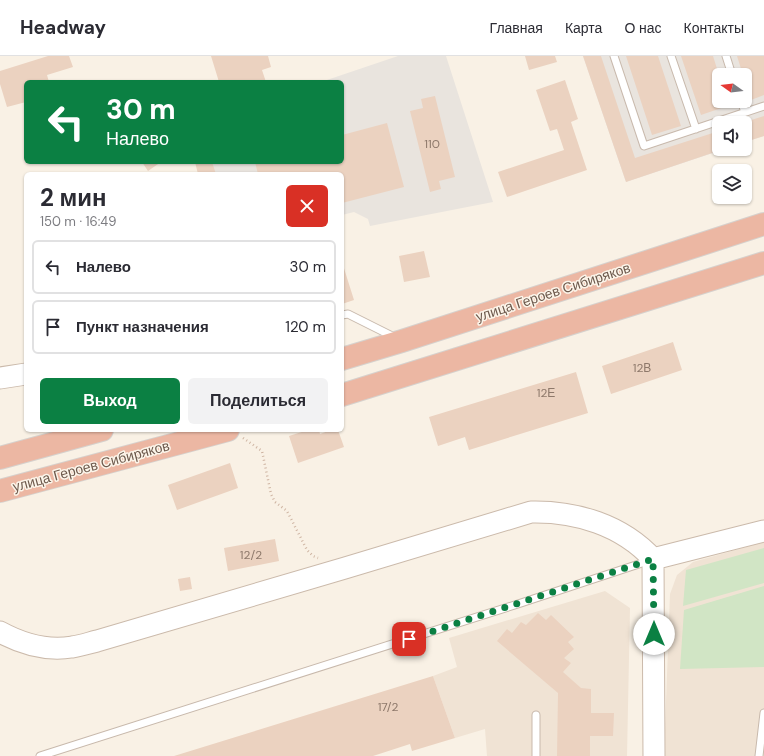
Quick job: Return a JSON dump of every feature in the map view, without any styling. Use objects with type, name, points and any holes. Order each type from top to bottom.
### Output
[{"type":"highway","name":"улица Героев Сибиряков","points":[[344,358],[764,224]]},
{"type":"highway","points":[[344,394],[764,263]]},
{"type":"highway","points":[[0,458],[95,432]]},
{"type":"highway","name":"улица Героев Сибиряков","points":[[0,491],[233,432]]},
{"type":"street","points":[[0,378],[24,374]]},
{"type":"street","points":[[0,632],[31,645],[50,648],[71,647],[97,642],[531,512],[548,512],[583,517],[602,524],[633,541],[653,559],[652,756]]},
{"type":"street","points":[[653,559],[764,530]]},
{"type":"lane","points":[[614,56],[644,146],[764,106]]},
{"type":"lane","points":[[671,56],[696,129]]},
{"type":"lane","points":[[726,56],[730,68]]},
{"type":"lane","points":[[744,108],[745,112]]},
{"type":"lane","points":[[344,315],[348,314],[402,341]]},
{"type":"lane","points":[[40,756],[491,613],[653,559]]},
{"type":"lane","points":[[759,756],[764,713]]},
{"type":"lane","points":[[536,716],[536,756]]},
{"type":"path","points":[[233,432],[262,451],[271,494],[275,502],[287,511],[307,550],[313,556],[320,558]]},
{"type":"shaded area","points":[[398,56],[446,56],[493,202],[370,226],[368,219],[354,212],[344,214],[344,172],[214,172],[212,164],[344,164],[344,80],[327,80]]},
{"type":"shaded area","points":[[583,56],[764,56],[764,136],[752,140],[752,116],[712,116],[712,153],[626,182]]},
{"type":"shaded area","points":[[764,542],[764,756],[664,756],[670,594],[677,575],[693,562]]},
{"type":"shaded area","points":[[605,591],[630,608],[627,756],[487,756],[485,729],[455,738],[433,676],[457,667],[449,638]]},
{"type":"green space","points":[[764,548],[764,583],[683,606],[686,570]]},
{"type":"green space","points":[[764,586],[764,667],[680,669],[684,610]]},
{"type":"building","points":[[48,56],[69,56],[73,67],[47,75],[48,80],[24,80],[24,103],[7,107],[0,84],[0,71]]},
{"type":"building","points":[[211,56],[268,56],[271,67],[262,70],[265,80],[218,80]]},
{"type":"building","points":[[525,56],[555,56],[557,62],[529,70]]},
{"type":"building","points":[[583,56],[601,56],[635,158],[712,133],[712,153],[626,182]]},
{"type":"building","points":[[626,56],[658,56],[681,126],[652,135]]},
{"type":"building","points":[[681,56],[713,56],[717,68],[712,68],[712,108],[721,108],[701,115]]},
{"type":"building","points":[[737,56],[764,56],[764,95],[752,100],[752,68],[741,68]]},
{"type":"building","points":[[565,80],[578,119],[571,122],[587,170],[507,197],[498,172],[564,150],[557,129],[550,131],[536,90]]},
{"type":"building","points":[[435,96],[455,177],[439,181],[441,189],[430,192],[410,111],[423,108],[421,99]]},
{"type":"building","points":[[764,116],[764,136],[752,140],[752,120]]},
{"type":"building","points":[[387,123],[404,187],[344,202],[344,172],[258,172],[256,164],[344,164],[344,134]]},
{"type":"building","points":[[143,164],[158,164],[148,171]]},
{"type":"building","points":[[196,164],[213,164],[215,172],[198,172]]},
{"type":"building","points":[[424,251],[430,277],[404,282],[399,256]]},
{"type":"building","points":[[344,268],[354,300],[344,303]]},
{"type":"building","points":[[673,342],[682,370],[611,394],[602,366]]},
{"type":"building","points":[[576,372],[588,413],[469,450],[465,437],[438,446],[429,417]]},
{"type":"building","points":[[302,432],[320,432],[320,434],[326,432],[339,432],[344,447],[298,463],[289,436]]},
{"type":"building","points":[[230,463],[238,488],[177,510],[168,485]]},
{"type":"building","points":[[275,539],[279,561],[228,571],[224,548]]},
{"type":"building","points":[[190,577],[192,589],[180,591],[178,579]]},
{"type":"building","points":[[538,613],[546,620],[551,615],[574,637],[568,642],[574,649],[564,658],[571,663],[563,672],[581,688],[591,689],[591,713],[614,713],[613,736],[590,736],[590,756],[557,756],[558,693],[497,641],[507,629],[512,633],[521,622],[526,625]]},
{"type":"building","points":[[433,676],[455,738],[412,751],[410,744],[373,756],[174,756]]},
{"type":"route","points":[[409,639],[653,559],[654,634]]}]
